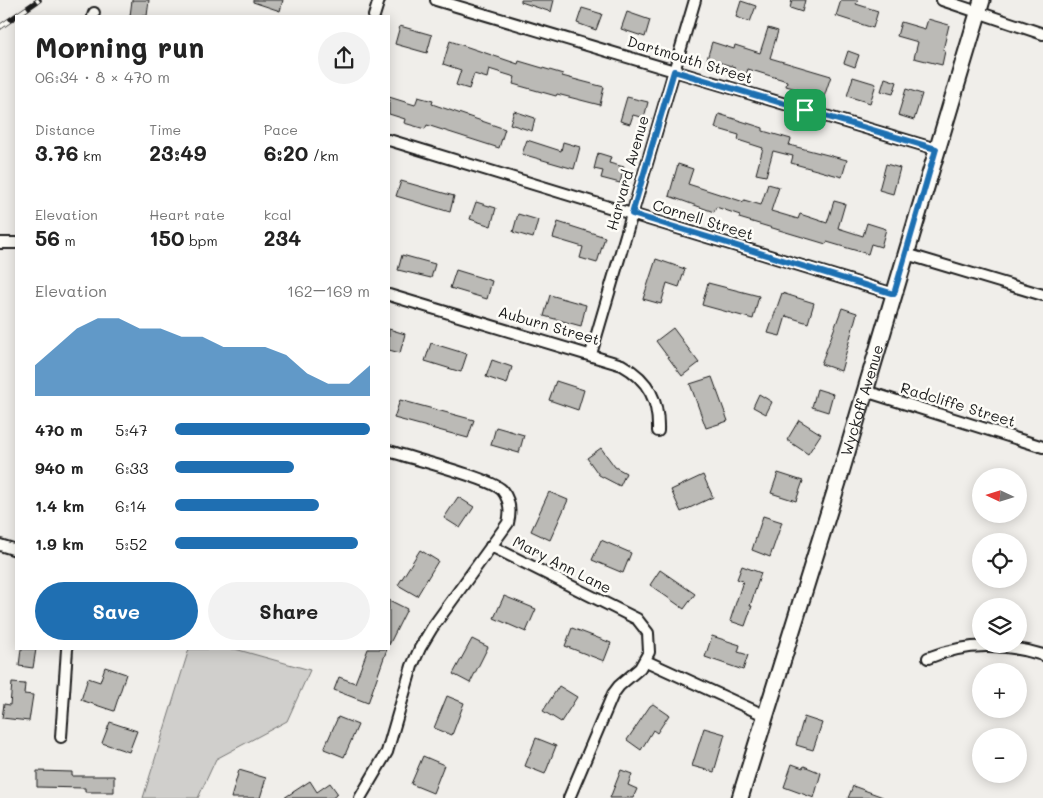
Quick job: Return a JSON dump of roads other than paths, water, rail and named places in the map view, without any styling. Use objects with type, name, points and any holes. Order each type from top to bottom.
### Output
[{"type":"main road","name":"Wyckoff Avenue","points":[[740,798],[865,392],[980,6]]},
{"type":"street","points":[[374,15],[379,0]]},
{"type":"street","name":"Dartmouth Street","points":[[436,0],[936,149]]},
{"type":"street","name":"Harvard Avenue","points":[[591,354],[695,0]]},
{"type":"street","points":[[942,0],[980,6],[1043,34]]},
{"type":"street","name":"Cornell Street","points":[[390,140],[894,294]]},
{"type":"street","points":[[0,244],[15,243]]},
{"type":"street","points":[[906,254],[1043,295]]},
{"type":"street","name":"Auburn Street","points":[[390,295],[622,364],[644,381],[656,402],[658,432]]},
{"type":"street","name":"Radcliffe Street","points":[[865,392],[1043,447]]},
{"type":"street","points":[[390,451],[492,484],[500,489],[506,496],[510,514],[508,523],[491,546]]},
{"type":"street","points":[[0,545],[15,550]]},
{"type":"street","name":"Mary Ann Lane","points":[[360,798],[387,752],[412,666],[420,648],[491,546],[637,619],[648,633],[650,643],[646,661]]},
{"type":"street","points":[[928,658],[961,648],[981,645],[1015,648],[1043,655]]},
{"type":"street","points":[[61,737],[68,650]]},
{"type":"street","points":[[569,798],[613,694],[646,661],[764,715]]},
{"type":"railway","points":[[17,15],[39,0]]},
{"type":"railway","points":[[0,27],[15,17]]}]
